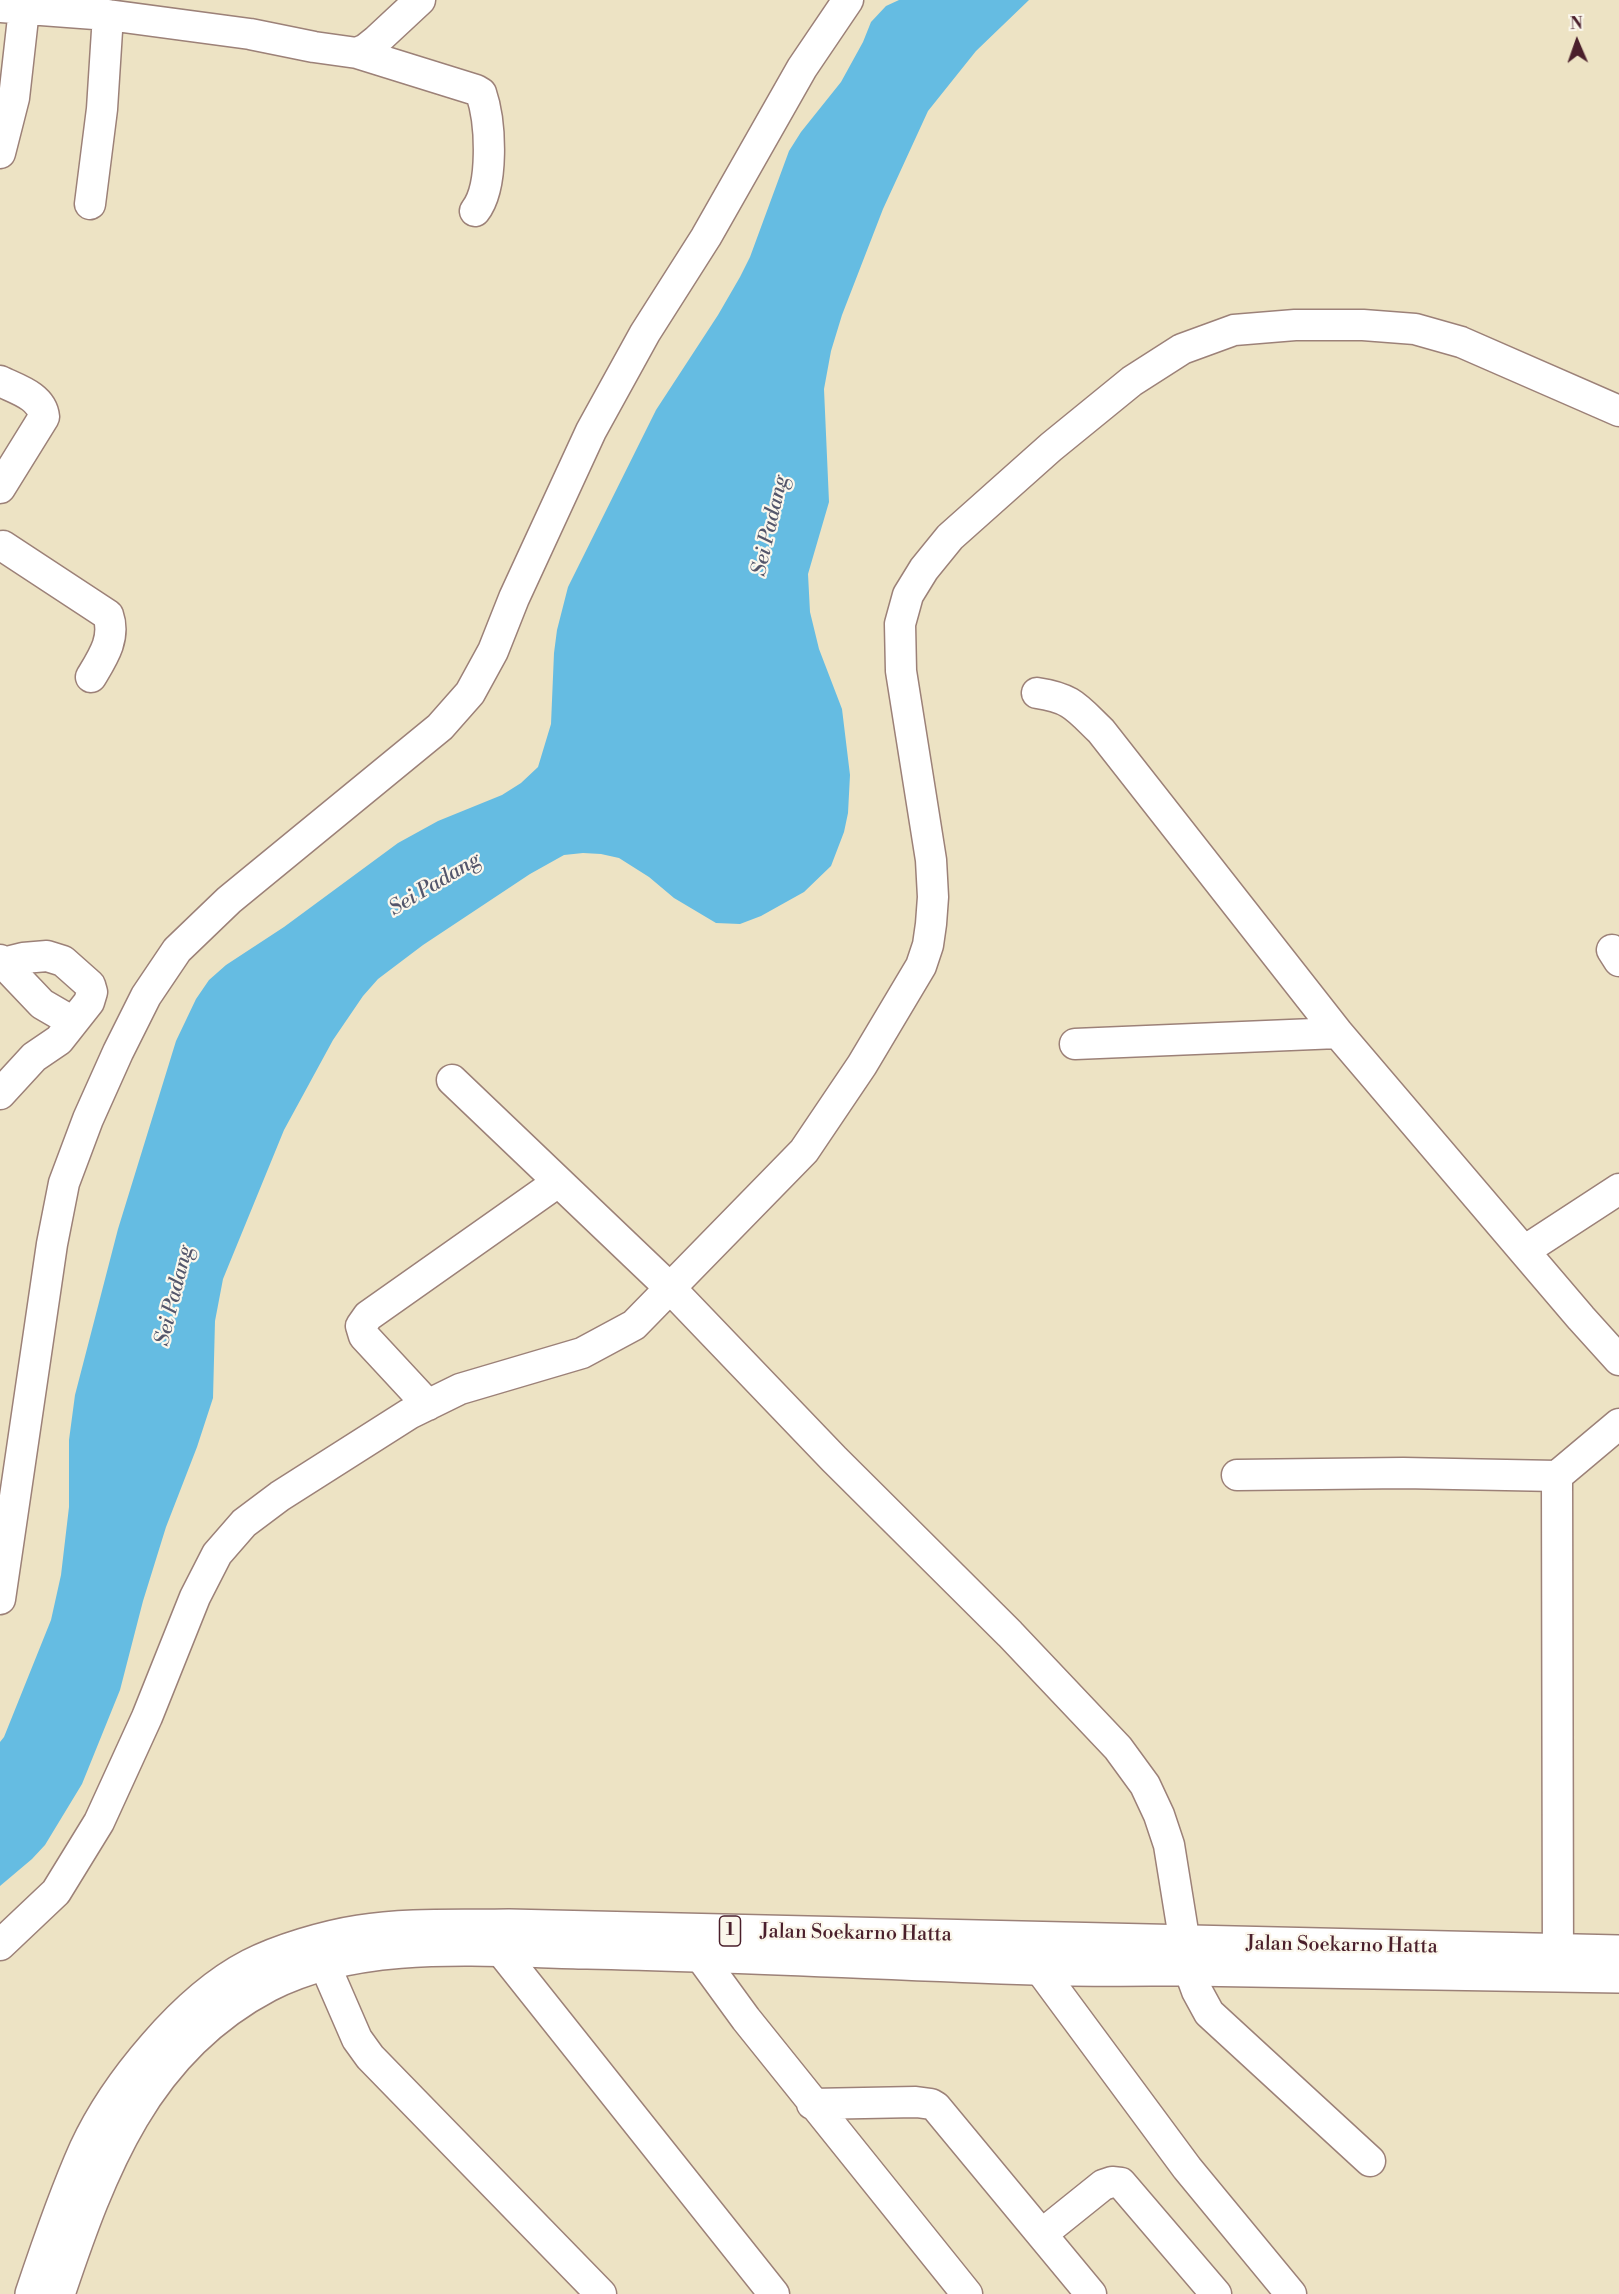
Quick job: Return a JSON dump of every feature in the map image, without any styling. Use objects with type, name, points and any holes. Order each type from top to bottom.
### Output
[{"type":"highway","name":"Jalan Soekarno Hatta","points":[[32,2294],[86,2148],[106,2112],[133,2073],[158,2043],[189,2011],[219,1986],[251,1965],[318,1941],[360,1932],[419,1927],[494,1939],[1558,1963],[1619,1976]]},
{"type":"highway","name":"Jalan Soekarno Hatta","points":[[57,2294],[110,2154],[147,2093],[171,2062],[199,2032],[226,2011],[270,1984],[324,1963],[366,1955],[494,1939]]},
{"type":"highway","name":"Jalan Soekarno Hatta","points":[[690,1942],[1039,1968],[1187,1955]]},
{"type":"highway","name":"Jalan Soekarno Hatta","points":[[1558,1963],[1619,1952]]},
{"type":"street","points":[[357,53],[366,49],[420,0]]},
{"type":"street","points":[[0,1599],[52,1244],[64,1183],[92,1109],[146,996],[177,950],[229,900],[440,727],[470,693],[493,651],[514,598],[591,431],[645,333],[706,237],[802,68],[848,0]]},
{"type":"street","points":[[0,153],[14,98],[12,8],[108,15],[250,34],[357,53],[476,90],[481,93],[486,122],[489,175],[484,197],[475,211]]},
{"type":"street","points":[[90,204],[102,109],[108,15]]},
{"type":"street","points":[[0,1945],[56,1892],[99,1822],[147,1717],[195,1597],[217,1554],[244,1523],[280,1496],[409,1414],[460,1389],[582,1353],[634,1325],[804,1151],[862,1065],[921,966],[928,945],[933,897],[931,860],[903,682],[900,624],[908,595],[924,569],[950,537],[1051,447],[1132,381],[1182,349],[1234,330],[1295,325],[1352,325],[1415,329],[1461,342],[1619,411]]},
{"type":"street","points":[[0,381],[39,403],[44,417],[0,488]]},
{"type":"street","points":[[1,545],[108,615],[111,636],[103,657],[91,677]]},
{"type":"street","points":[[1037,693],[1069,700],[1101,731],[1338,1034],[1619,1360]]},
{"type":"street","points":[[0,1094],[34,1057],[59,1040],[89,1002],[92,992],[90,985],[63,961],[39,956],[2,962]]},
{"type":"street","points":[[2,962],[42,1004],[73,1022]]},
{"type":"street","points":[[1075,1044],[1338,1034]]},
{"type":"street","points":[[452,1080],[670,1289],[834,1459],[1010,1634],[1118,1748],[1144,1785],[1159,1815],[1169,1845],[1187,1955],[1197,1991],[1209,2013],[1370,2161]]},
{"type":"street","points":[[428,1405],[364,1336],[361,1326],[368,1316],[558,1182]]},
{"type":"street","points":[[1524,1251],[1619,1190]]},
{"type":"street","points":[[1237,1475],[1403,1473],[1557,1476],[1619,1424]]},
{"type":"street","points":[[1557,1476],[1558,1963]]},
{"type":"street","points":[[494,1939],[774,2294]]},
{"type":"street","points":[[690,1942],[812,2104],[967,2294]]},
{"type":"street","points":[[324,1963],[357,2039],[370,2057],[602,2294]]},
{"type":"street","points":[[1039,1968],[1187,2168],[1291,2294]]},
{"type":"street","points":[[812,2104],[915,2102],[931,2104],[942,2113],[1091,2294]]},
{"type":"street","points":[[1042,2234],[1103,2185],[1112,2182],[1121,2184],[1216,2294]]},
{"type":"water","name":"Sei Padang","points":[[899,0],[1029,0],[976,51],[928,111],[883,209],[842,315],[831,351],[824,389],[829,502],[808,574],[810,612],[819,649],[842,709],[850,775],[848,813],[844,832],[831,866],[804,892],[761,916],[740,924],[716,923],[674,898],[649,877],[619,858],[583,853],[564,855],[530,874],[423,945],[378,979],[363,996],[333,1040],[284,1130],[223,1279],[215,1321],[213,1398],[166,1527],[143,1601],[120,1690],[82,1784],[45,1845],[0,1886],[0,1742],[51,1620],[61,1575],[69,1507],[69,1440],[75,1395],[118,1229],[176,1041],[196,999],[209,980],[226,965],[284,927],[398,843],[438,821],[502,795],[521,783],[538,767],[551,724],[554,653],[557,630],[568,587],[656,410],[740,277],[750,257],[789,151],[801,132],[841,82],[871,22],[886,6]]}]
